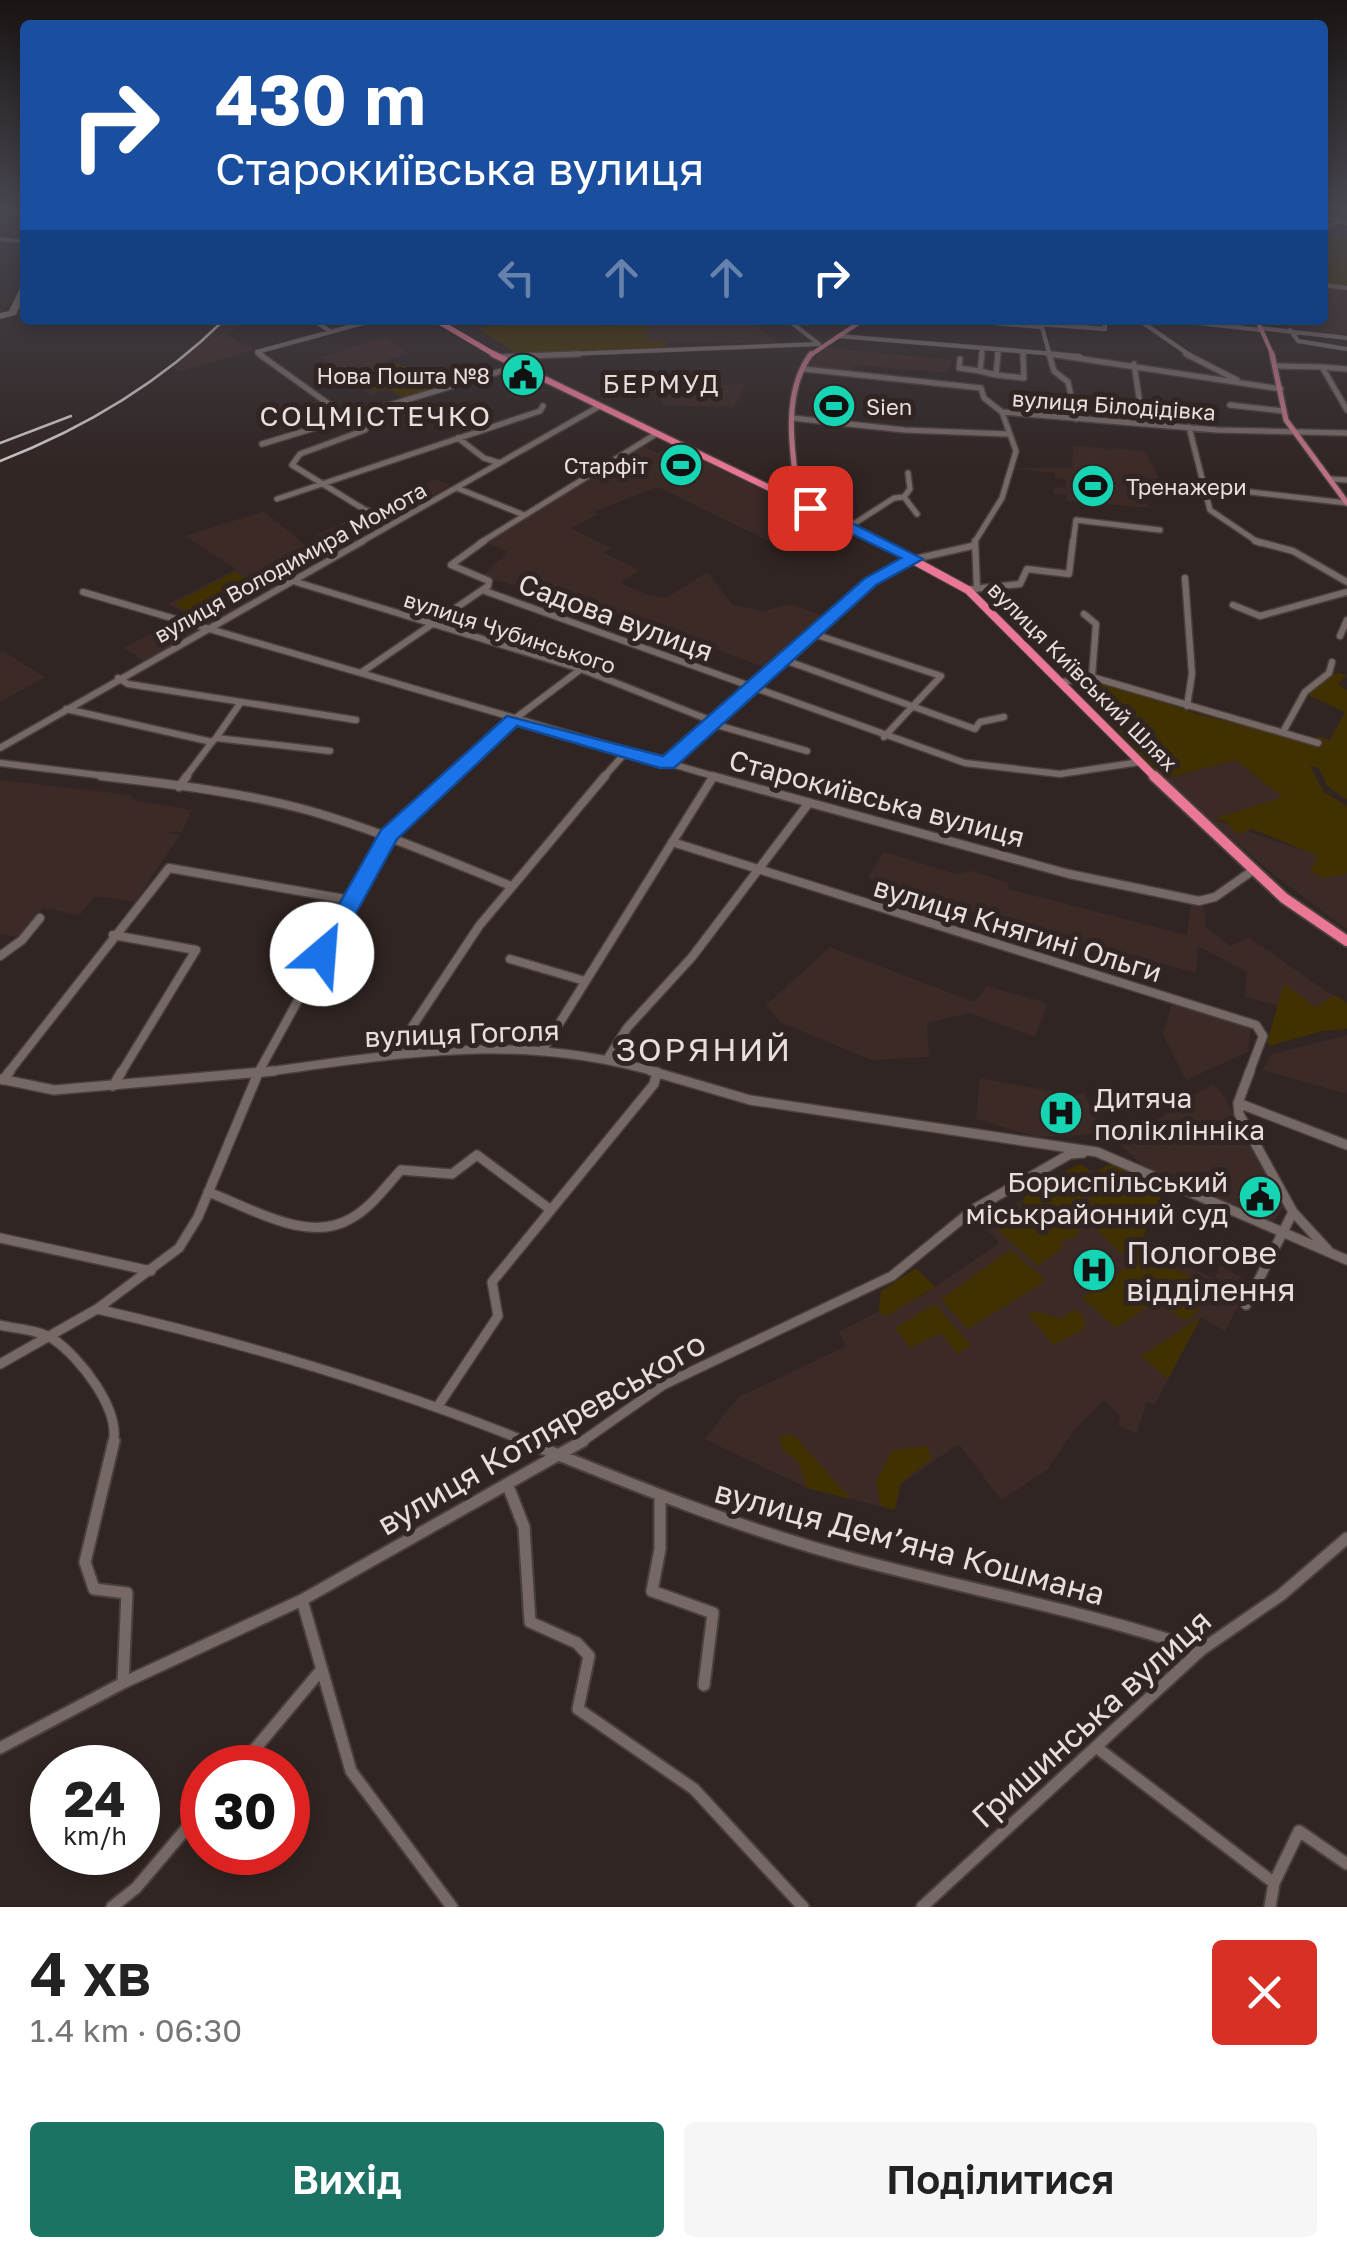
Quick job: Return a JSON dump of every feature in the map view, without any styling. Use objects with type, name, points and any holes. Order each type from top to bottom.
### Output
[{"type":"highway","name":"вулиця Київський Шлях","points":[[447,325],[516,367],[972,589],[1252,872],[1347,942]]},
{"type":"main road","points":[[793,500],[798,496],[792,406],[804,369],[819,344],[855,325]]},
{"type":"main road","points":[[1259,326],[1277,366],[1283,411],[1294,433],[1347,503]]},
{"type":"street","points":[[321,325],[332,332]]},
{"type":"street","points":[[356,325],[257,352],[363,432],[292,460],[292,465],[322,485],[382,514]]},
{"type":"street","points":[[794,325],[819,344]]},
{"type":"street","points":[[1040,325],[1054,371],[1068,382],[1076,418]]},
{"type":"street","points":[[1053,325],[1106,329],[1105,325]]},
{"type":"street","points":[[1145,325],[1175,348],[1238,381]]},
{"type":"street","points":[[1259,326],[1347,338]]},
{"type":"street","points":[[1290,330],[1301,342],[1347,349]]},
{"type":"street","points":[[838,336],[1052,354],[1281,389]]},
{"type":"street","points":[[501,356],[819,344]]},
{"type":"street","points":[[980,371],[982,349]]},
{"type":"street","points":[[996,375],[998,350]]},
{"type":"street","points":[[960,359],[959,368],[1024,378],[1024,352]]},
{"type":"street","points":[[1134,364],[1143,424]]},
{"type":"street","points":[[1277,366],[1347,368]]},
{"type":"street","points":[[262,444],[516,367]]},
{"type":"street","points":[[1322,367],[1347,410]]},
{"type":"street","points":[[804,369],[982,388],[984,398],[1002,412]]},
{"type":"street","points":[[1230,405],[1283,411]]},
{"type":"street","points":[[277,499],[543,406]]},
{"type":"street","name":"вулиця Володимира Момота","points":[[0,748],[598,407]]},
{"type":"street","name":"вулиця Білодідівка","points":[[972,546],[1011,475],[1016,451],[1002,412],[1189,428],[1347,433]]},
{"type":"street","points":[[792,418],[905,430],[1008,434]]},
{"type":"street","points":[[1189,428],[1210,510],[1260,544],[1292,551],[1347,582]]},
{"type":"street","points":[[457,488],[524,515],[656,434]]},
{"type":"street","points":[[458,438],[484,458],[500,463]]},
{"type":"street","points":[[849,527],[894,498],[904,497],[910,489],[908,473]]},
{"type":"street","points":[[1330,479],[1347,480]]},
{"type":"street","points":[[1207,487],[1347,503]]},
{"type":"street","points":[[904,497],[918,514]]},
{"type":"street","name":"Садова вулиця","points":[[524,515],[450,565],[489,581],[482,590],[965,763],[1028,774],[1060,774],[1140,762]]},
{"type":"street","points":[[667,764],[782,658],[893,565],[972,546],[972,589],[1020,584],[1024,570],[1069,574],[1076,520],[1160,530]]},
{"type":"street","points":[[1185,578],[1191,604],[1186,638],[1195,672],[1187,706]]},
{"type":"street","name":"вулиця Чубинського","points":[[296,582],[580,669],[711,722],[807,751]]},
{"type":"street","points":[[362,672],[482,590]]},
{"type":"street","name":"Старокиївська вулиця","points":[[84,592],[808,804],[1175,899],[1199,901],[1215,897],[1252,872]]},
{"type":"street","points":[[1233,605],[1260,616],[1347,592]]},
{"type":"street","points":[[1084,614],[1096,624],[1092,677]]},
{"type":"street","points":[[1340,636],[1347,620]]},
{"type":"street","points":[[812,633],[942,679],[884,737]]},
{"type":"street","points":[[782,658],[975,728],[980,722],[1004,718]]},
{"type":"street","points":[[1283,732],[1306,692],[1329,673],[1332,662]]},
{"type":"street","points":[[0,1364],[51,1338],[151,1271],[191,1233],[233,1124],[388,835],[513,720],[580,669]]},
{"type":"street","points":[[1062,682],[1092,677],[1318,743]]},
{"type":"street","points":[[118,678],[128,684],[356,720]]},
{"type":"street","points":[[179,787],[241,702]]},
{"type":"street","points":[[66,709],[214,740],[330,751]]},
{"type":"street","points":[[406,1053],[404,1039],[420,1008],[511,886],[626,752]]},
{"type":"street","points":[[0,763],[301,808],[388,835],[511,886]]},
{"type":"street","points":[[544,1048],[713,777]]},
{"type":"street","points":[[608,1058],[627,1028],[692,957],[808,804]]},
{"type":"street","name":"вулиця Княгині Ольги","points":[[672,842],[754,871],[1243,1019],[1256,1025],[1263,1036],[1238,1103]]},
{"type":"street","points":[[1,1080],[168,868],[350,900]]},
{"type":"street","points":[[0,956],[22,940],[40,918]]},
{"type":"street","points":[[113,934],[196,950],[113,1086]]},
{"type":"street","points":[[510,959],[585,981]]},
{"type":"street","name":"вулиця Гоголя","points":[[1,1080],[54,1090],[259,1073],[406,1053],[544,1048],[608,1058],[750,1100],[1098,1152],[1347,1260]]},
{"type":"street","points":[[438,1406],[498,1316],[492,1282],[654,1084],[658,1072]]},
{"type":"street","points":[[1238,1103],[1347,1145]]},
{"type":"street","points":[[1238,1103],[1240,1114],[1293,1212],[1331,1253]]},
{"type":"street","name":"вулиця Котляревського","points":[[0,1748],[123,1683],[302,1600],[562,1456],[662,1386],[892,1276],[974,1209],[1047,1166],[1070,1154],[1098,1152]]},
{"type":"street","points":[[208,1192],[263,1214],[320,1227],[343,1223],[360,1213],[400,1170],[452,1174],[478,1155],[551,1210]]},
{"type":"street","points":[[1246,1305],[1293,1212]]},
{"type":"street","points":[[0,1238],[151,1271]]},
{"type":"street","name":"вулиця Демʼяна Кошмана","points":[[96,1308],[272,1352],[438,1406],[660,1498],[854,1558],[1116,1622],[1202,1650]]},
{"type":"street","points":[[0,1325],[51,1338],[92,1376],[116,1433],[85,1562],[94,1589],[126,1592],[123,1683]]},
{"type":"street","points":[[508,1486],[524,1527],[530,1622],[576,1643],[589,1656],[578,1708],[694,1789],[803,1907]]},
{"type":"street","points":[[660,1498],[660,1549],[652,1591],[705,1606],[713,1614],[704,1685]]},
{"type":"street","name":"Гришинська вулиця","points":[[922,1907],[1202,1650],[1282,1595],[1347,1538]]},
{"type":"street","points":[[302,1600],[351,1771],[452,1907]]},
{"type":"street","points":[[258,1745],[322,1669]]},
{"type":"street","points":[[1096,1747],[1274,1883]]},
{"type":"street","points":[[1270,1907],[1274,1883],[1299,1831],[1347,1864]]},
{"type":"street","points":[[112,1907],[136,1888],[180,1836]]},
{"type":"shaded area","points":[[1328,295],[1347,295],[1347,336],[1288,327],[1328,325]]},
{"type":"shaded area","points":[[220,325],[239,325],[228,335],[254,350],[178,372],[173,368]]},
{"type":"shaded area","points":[[501,325],[647,325],[648,341],[669,342],[661,349],[515,352],[478,329]]},
{"type":"shaded area","points":[[647,325],[755,325],[779,344],[648,341]]},
{"type":"shaded area","points":[[385,337],[409,353],[387,360],[392,365],[359,376],[377,393],[372,396],[321,357]]},
{"type":"shaded area","points":[[821,348],[952,360],[947,373],[855,365],[852,373],[808,367]]},
{"type":"shaded area","points":[[396,363],[421,375],[463,368],[477,377],[404,398],[388,389],[375,391],[358,376]]},
{"type":"shaded area","points":[[745,384],[734,408],[664,405],[654,391],[674,391],[678,386]]},
{"type":"shaded area","points":[[639,445],[658,453],[674,446],[827,522],[781,547],[658,487],[595,511],[598,515],[570,528],[611,548],[604,553],[639,570],[620,583],[646,594],[666,598],[707,572],[732,604],[762,611],[791,604],[824,616],[764,667],[630,619],[482,576],[508,552],[486,543]]},
{"type":"shaded area","points":[[1073,446],[1145,451],[1160,481],[1141,494],[1141,499],[1152,508],[1066,501],[1067,495],[1054,494],[1054,487],[1065,488],[1066,480],[1055,478],[1055,473],[1012,468],[1072,468]]},
{"type":"shaded area","points":[[435,479],[450,485],[339,549],[317,535]]},
{"type":"shaded area","points":[[264,511],[324,561],[208,624],[168,604],[236,569],[185,536]]},
{"type":"shaded area","points":[[234,572],[264,587],[204,619],[174,604]]},
{"type":"shaded area","points":[[176,620],[202,628],[144,661],[123,648]]},
{"type":"shaded area","points":[[3,651],[45,677],[0,702],[0,653]]},
{"type":"shaded area","points":[[1337,673],[1347,675],[1338,684],[1347,690],[1347,800],[1327,786],[1319,768],[1310,766],[1324,792],[1347,806],[1347,874],[1323,878],[1310,871],[1318,856],[1252,829],[1238,834],[1224,821],[1214,819],[1282,797],[1235,760],[1164,779],[1074,685],[1093,678],[1197,714],[1314,743],[1317,736],[1330,740],[1345,712],[1306,694]]},
{"type":"shaded area","points":[[1235,760],[1282,797],[1215,820],[1319,856],[1327,875],[1347,874],[1347,930],[1268,870],[1164,779]]},
{"type":"shaded area","points":[[0,780],[131,795],[134,800],[192,810],[182,832],[167,832],[180,835],[135,902],[95,896],[80,915],[43,908],[18,937],[0,934]]},
{"type":"shaded area","points":[[884,852],[956,874],[971,871],[1009,883],[1008,889],[1187,935],[1191,902],[1204,906],[1206,928],[1231,946],[1248,937],[1335,997],[1307,1013],[1245,997],[1247,972],[1198,946],[1196,973],[918,897],[867,878]]},
{"type":"shaded area","points":[[830,947],[974,1002],[987,986],[1048,1003],[1035,1037],[970,1013],[927,1023],[929,1057],[871,1060],[780,1022],[766,1005]]},
{"type":"shaded area","points":[[1284,983],[1315,1007],[1335,995],[1347,1003],[1347,1029],[1322,1031],[1270,1046],[1267,1042]]},
{"type":"shaded area","points":[[1172,1004],[1243,1024],[1251,1030],[1248,1052],[1186,1080],[1163,1035]]},
{"type":"shaded area","points":[[1347,1035],[1347,1094],[1262,1070],[1272,1054]]},
{"type":"shaded area","points":[[980,1078],[1072,1095],[1084,1093],[1104,1133],[1037,1137],[976,1119]]},
{"type":"shaded area","points":[[1212,1084],[1220,1090],[1284,1206],[1273,1223],[1141,1164],[1119,1144]]},
{"type":"shaded area","points":[[1112,1163],[1181,1192],[1178,1198],[1162,1192],[1143,1237],[1153,1243],[1147,1256],[1205,1283],[1207,1294],[1194,1316],[1184,1321],[1157,1300],[1116,1328],[1082,1298],[1132,1263],[1085,1219],[1080,1219],[1077,1236],[1062,1241],[1061,1249],[1038,1266],[999,1231],[1028,1208],[1022,1201],[1030,1189],[1080,1164],[1089,1170],[1083,1201],[1089,1203],[1098,1171]]},
{"type":"shaded area","points":[[1089,1170],[1122,1173],[1163,1192],[1143,1237],[1170,1251],[1168,1257],[1215,1279],[1220,1265],[1251,1283],[1225,1331],[1201,1317],[1155,1404],[1146,1403],[1137,1434],[1118,1425],[1121,1417],[1104,1400],[1075,1429],[1047,1470],[1001,1500],[959,1444],[901,1484],[895,1510],[807,1488],[704,1439],[739,1397],[846,1346],[839,1332],[879,1311],[884,1316],[929,1291],[999,1243],[981,1223],[993,1214],[1021,1200],[1029,1207]]},
{"type":"shaded area","points":[[1010,1250],[1044,1278],[1043,1283],[967,1329],[941,1299]]},
{"type":"shaded area","points":[[916,1268],[935,1287],[885,1317],[879,1311],[881,1291]]},
{"type":"shaded area","points":[[935,1304],[971,1345],[957,1354],[941,1333],[910,1348],[895,1328]]},
{"type":"shaded area","points":[[1074,1309],[1084,1316],[1084,1329],[1054,1345],[1027,1314],[1040,1312],[1061,1319]]},
{"type":"shaded area","points":[[1201,1317],[1168,1379],[1141,1356]]},
{"type":"shaded area","points":[[784,1434],[796,1437],[851,1499],[807,1488],[798,1462],[783,1450],[779,1438]]},
{"type":"shaded area","points":[[927,1446],[932,1458],[900,1484],[895,1510],[881,1506],[876,1482],[892,1450]]},
{"type":"taxiway","points":[[0,316],[13,313],[20,297]]},
{"type":"railway","points":[[0,461],[62,434],[120,402],[174,364],[219,325]]},
{"type":"railway","points":[[0,443],[71,416]]},
{"type":"place","name":"Нова Пошта №8","points":[[523,375]]},
{"type":"place","name":"Sien","points":[[834,406]]},
{"type":"place","name":"Старфіт","points":[[681,465]]},
{"type":"place","name":"Тренажери","points":[[1093,486]]},
{"type":"place","name":"Дитяча поліклінніка","points":[[1061,1113]]},
{"type":"place","name":"Бориспільський міськрайонний суд","points":[[1260,1197]]},
{"type":"place","name":"Пологове відділення","points":[[1094,1270]]},
{"type":"district","name":"БЕРМУД","points":[[662,383]]},
{"type":"district","name":"СОЦМІСТЕЧКО","points":[[376,415]]},
{"type":"district","name":"ЗОРЯНИЙ","points":[[704,1049]]},
{"type":"route","points":[[322,954],[388,835],[513,720],[667,764],[870,582],[893,565],[915,559],[810,508]]}]
